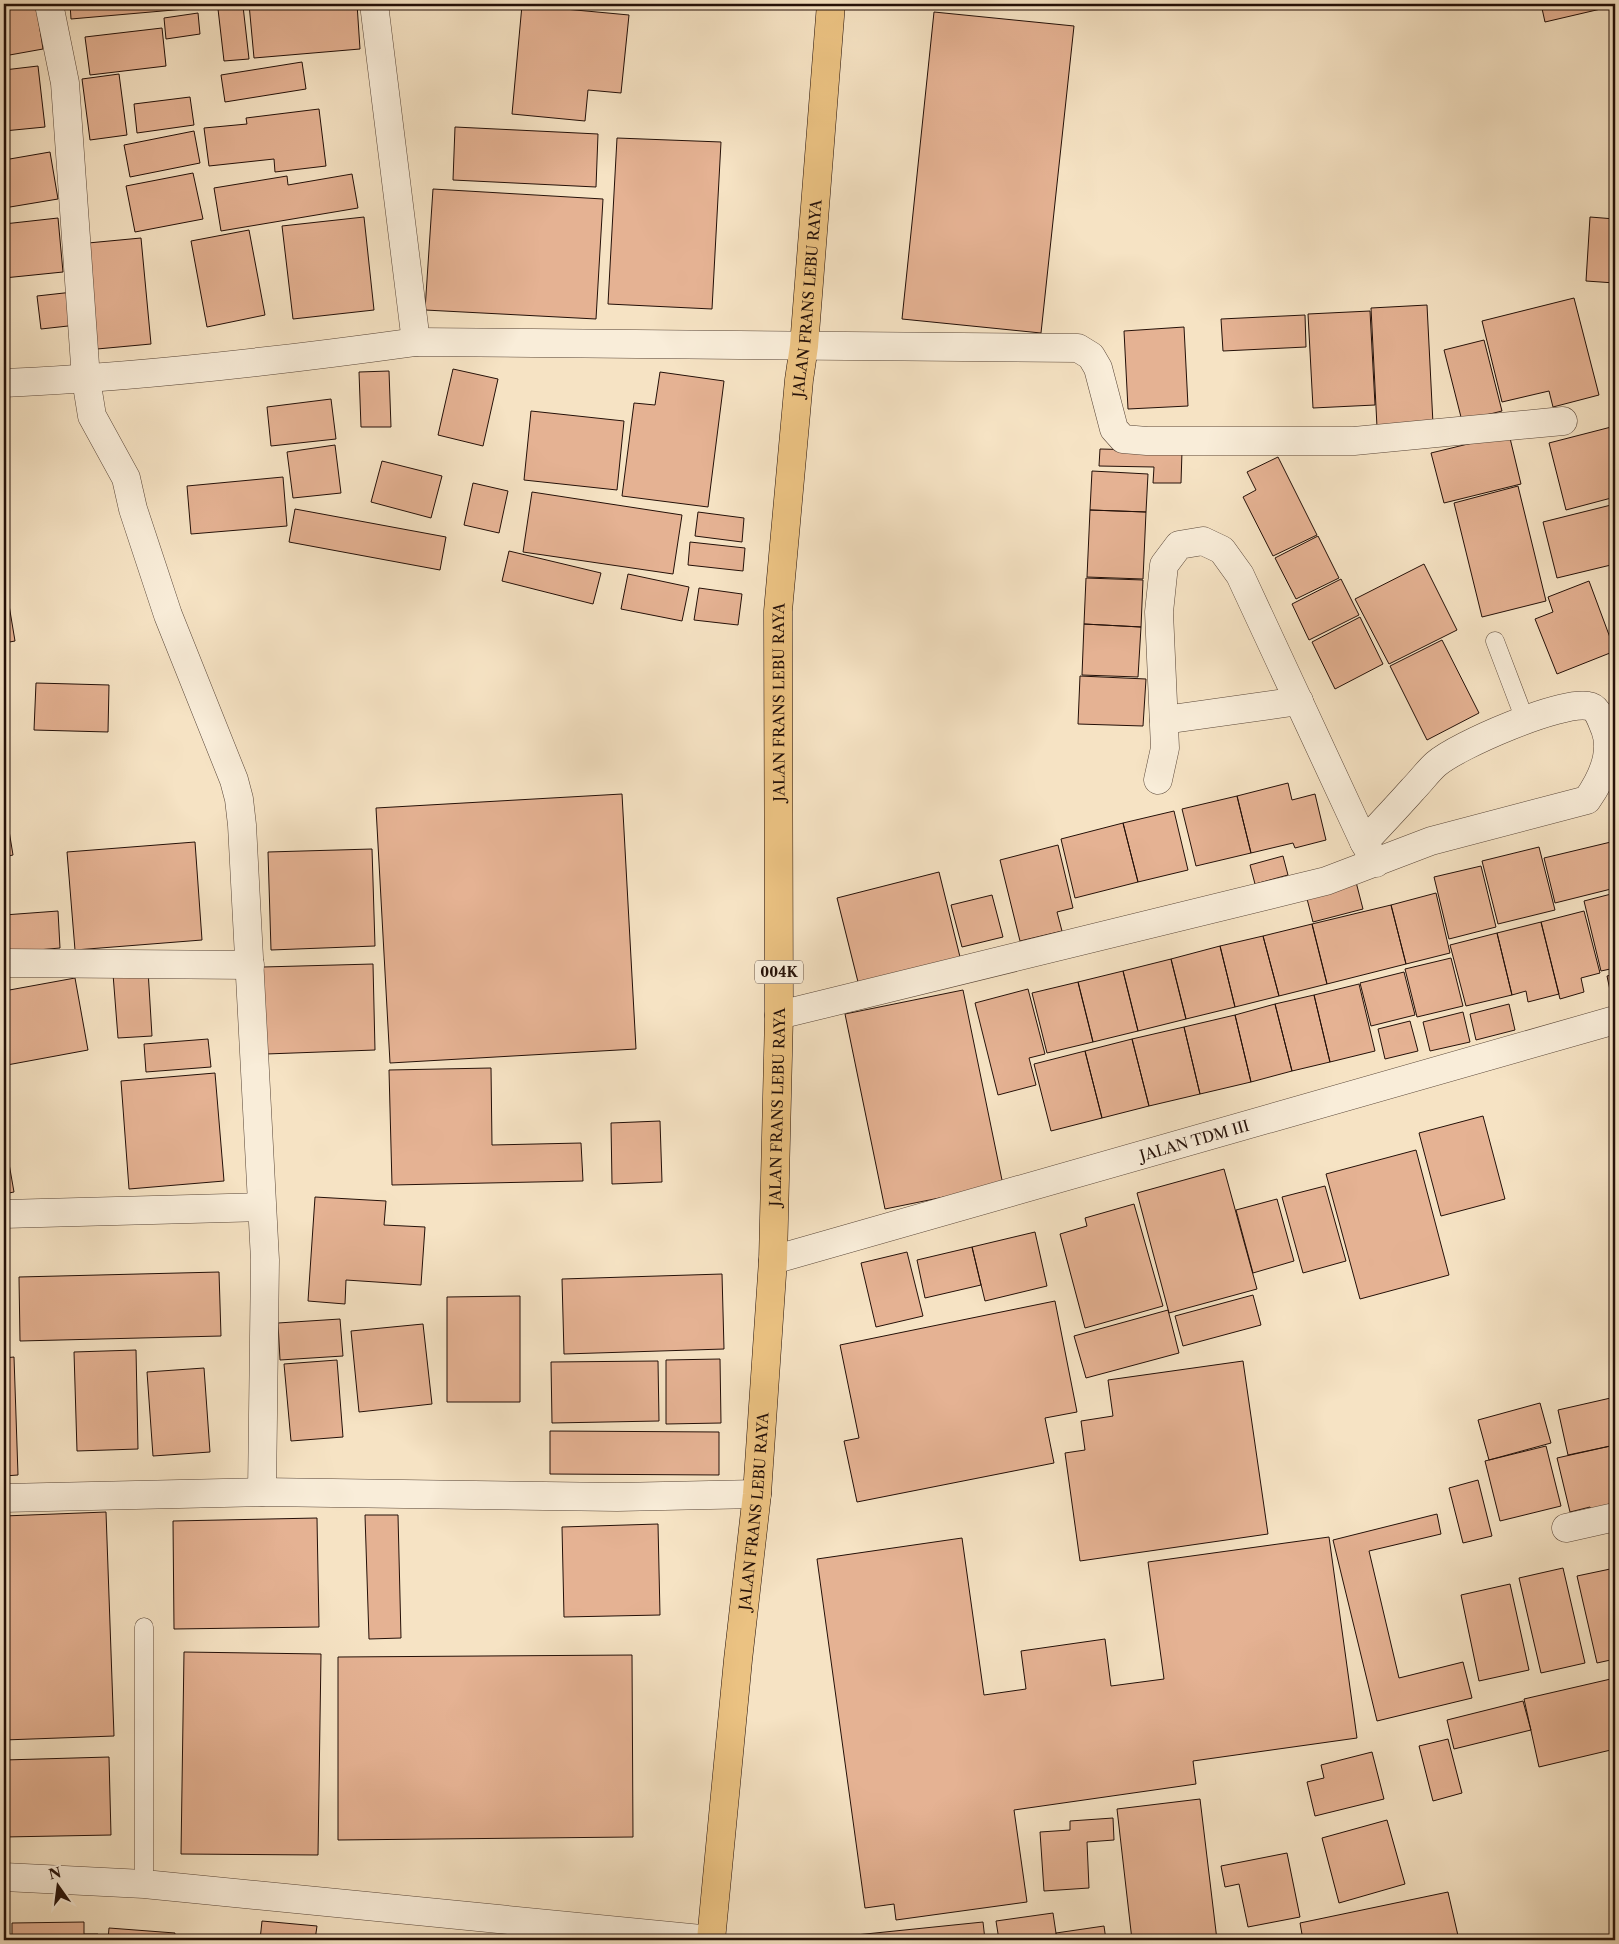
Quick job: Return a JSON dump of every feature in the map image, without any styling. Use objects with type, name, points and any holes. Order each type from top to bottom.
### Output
[{"type":"main road","name":"JALAN FRANS LEBU RAYA","points":[[714,1938],[738,1660],[758,1494],[773,1260],[779,1015],[778,611],[799,380],[804,346],[831,4]]},
{"type":"street","points":[[49,4],[65,83],[86,379],[92,416],[126,478],[133,509],[168,615],[234,780],[239,799],[250,965],[265,1260],[262,1492]]},
{"type":"street","points":[[374,4],[416,342]]},
{"type":"street","points":[[4,383],[86,379],[315,356],[416,342],[1078,348],[1091,356],[1098,368],[1114,429],[1123,438],[1147,441],[1354,441],[1564,421]]},
{"type":"street","points":[[1158,780],[1165,748],[1159,612],[1164,565],[1179,545],[1203,541],[1222,550],[1240,575],[1370,852]]},
{"type":"street","points":[[1164,720],[1299,701]]},
{"type":"street","points":[[779,1015],[1326,881],[1370,852],[1437,763],[1489,734],[1524,720],[1563,708],[1587,705],[1594,708],[1601,718],[1607,735],[1608,749],[1603,772],[1587,800],[1431,841],[1370,852]]},
{"type":"street","points":[[4,963],[250,965]]},
{"type":"street","name":"JALAN TDM III","points":[[773,1260],[1615,1020]]},
{"type":"street","points":[[4,1214],[137,1212],[261,1207]]},
{"type":"street","points":[[4,1498],[262,1492],[617,1497],[758,1494]]},
{"type":"street","points":[[1566,1528],[1615,1517]]},
{"type":"street","points":[[4,1877],[144,1884],[714,1938]]},
{"type":"lane","points":[[1495,641],[1524,720]]},
{"type":"lane","points":[[144,1627],[144,1884]]},
{"type":"building","points":[[4,4],[36,4],[43,49],[4,56]]},
{"type":"building","points":[[70,4],[207,4],[208,7],[71,19]]},
{"type":"building","points":[[249,4],[357,4],[360,49],[254,58]]},
{"type":"building","points":[[1541,4],[1605,4],[1605,8],[1545,22]]},
{"type":"building","points":[[522,5],[629,15],[621,93],[588,90],[585,121],[512,114]]},
{"type":"building","points":[[243,6],[249,59],[224,61],[218,9]]},
{"type":"building","points":[[934,12],[1074,26],[1041,333],[902,319]]},
{"type":"building","points":[[198,13],[200,34],[166,39],[164,18]]},
{"type":"building","points":[[162,28],[166,66],[90,75],[85,37]]},
{"type":"building","points":[[302,62],[306,89],[225,102],[221,75]]},
{"type":"building","points":[[38,66],[45,127],[4,131],[4,70]]},
{"type":"building","points":[[119,74],[127,135],[90,140],[82,79]]},
{"type":"building","points":[[190,97],[194,125],[137,133],[134,104]]},
{"type":"building","points":[[319,109],[326,166],[275,172],[274,159],[209,166],[204,128],[247,124],[246,118]]},
{"type":"building","points":[[455,127],[598,134],[596,187],[453,180]]},
{"type":"building","points":[[194,131],[200,163],[130,177],[124,145]]},
{"type":"building","points":[[617,138],[721,142],[712,309],[608,304]]},
{"type":"building","points":[[50,152],[58,199],[4,208],[4,160]]},
{"type":"building","points":[[193,173],[203,219],[135,232],[126,186]]},
{"type":"building","points":[[352,174],[358,208],[221,231],[214,188],[287,176],[288,185]]},
{"type":"building","points":[[433,189],[603,199],[596,319],[425,310]]},
{"type":"building","points":[[364,217],[374,310],[293,319],[282,226]]},
{"type":"building","points":[[1590,217],[1615,219],[1615,283],[1586,281]]},
{"type":"building","points":[[58,218],[63,272],[4,278],[4,224]]},
{"type":"building","points":[[249,230],[265,315],[207,327],[191,241]]},
{"type":"building","points":[[141,238],[151,344],[97,349],[88,243]]},
{"type":"building","points":[[73,292],[77,325],[41,329],[37,296]]},
{"type":"building","points":[[1574,298],[1599,395],[1553,407],[1549,391],[1502,402],[1482,321]]},
{"type":"building","points":[[1427,305],[1433,424],[1377,427],[1371,308]]},
{"type":"building","points":[[1370,311],[1375,405],[1313,408],[1308,314]]},
{"type":"building","points":[[1305,315],[1306,347],[1223,351],[1221,319]]},
{"type":"building","points":[[1184,327],[1188,406],[1128,409],[1124,331]]},
{"type":"building","points":[[1484,340],[1502,411],[1462,421],[1444,350]]},
{"type":"building","points":[[453,369],[498,379],[483,446],[438,435]]},
{"type":"building","points":[[389,371],[391,427],[361,427],[359,372]]},
{"type":"building","points":[[660,372],[724,381],[708,507],[622,496],[634,403],[655,405]]},
{"type":"building","points":[[331,399],[336,439],[271,446],[267,407]]},
{"type":"building","points":[[531,411],[624,421],[617,490],[524,480]]},
{"type":"building","points":[[1615,426],[1615,497],[1566,510],[1549,443]]},
{"type":"building","points":[[1509,434],[1521,484],[1444,503],[1431,453]]},
{"type":"building","points":[[335,445],[341,493],[293,498],[287,452]]},
{"type":"building","points":[[1100,449],[1182,451],[1181,483],[1153,483],[1154,467],[1099,466]]},
{"type":"building","points":[[1278,457],[1317,535],[1273,556],[1243,497],[1256,490],[1247,472]]},
{"type":"building","points":[[382,461],[442,476],[431,518],[371,502]]},
{"type":"building","points":[[1092,471],[1148,474],[1146,512],[1090,510]]},
{"type":"building","points":[[283,477],[287,526],[191,534],[187,486]]},
{"type":"building","points":[[473,483],[508,491],[499,533],[464,525]]},
{"type":"building","points":[[1518,486],[1546,601],[1482,617],[1454,503]]},
{"type":"building","points":[[532,492],[682,515],[673,574],[523,552]]},
{"type":"building","points":[[1615,504],[1615,564],[1557,578],[1543,522]]},
{"type":"building","points":[[295,509],[446,537],[440,570],[289,542]]},
{"type":"building","points":[[1090,510],[1146,512],[1143,579],[1087,577]]},
{"type":"building","points":[[698,512],[744,518],[742,542],[695,536]]},
{"type":"building","points":[[1318,536],[1339,578],[1296,599],[1275,558]]},
{"type":"building","points":[[690,542],[745,548],[743,571],[688,565]]},
{"type":"building","points":[[509,551],[601,573],[593,604],[502,581]]},
{"type":"building","points":[[1424,564],[1457,630],[1389,664],[1355,599]]},
{"type":"building","points":[[628,574],[689,587],[682,621],[621,609]]},
{"type":"building","points":[[4,575],[15,641],[4,643]]},
{"type":"building","points":[[1086,578],[1143,580],[1141,627],[1084,624]]},
{"type":"building","points":[[1341,579],[1359,615],[1309,640],[1292,604]]},
{"type":"building","points":[[1589,581],[1615,651],[1557,674],[1535,619],[1553,612],[1548,597]]},
{"type":"building","points":[[699,588],[742,594],[738,625],[694,620]]},
{"type":"building","points":[[1360,617],[1383,664],[1335,689],[1312,642]]},
{"type":"building","points":[[1084,624],[1141,627],[1138,677],[1082,675]]},
{"type":"building","points":[[1442,640],[1479,713],[1427,740],[1390,666]]},
{"type":"building","points":[[1080,676],[1146,679],[1143,726],[1078,724]]},
{"type":"building","points":[[36,683],[109,685],[108,732],[34,730]]},
{"type":"building","points":[[1288,783],[1292,800],[1315,794],[1326,840],[1295,848],[1293,843],[1251,853],[1237,796]]},
{"type":"building","points":[[622,794],[636,1049],[390,1063],[376,808]]},
{"type":"building","points":[[1237,796],[1251,853],[1196,866],[1182,809]]},
{"type":"building","points":[[4,800],[13,855],[4,857]]},
{"type":"building","points":[[1174,811],[1188,870],[1138,882],[1123,823]]},
{"type":"building","points":[[1123,823],[1138,882],[1075,898],[1061,839]]},
{"type":"building","points":[[1615,841],[1615,888],[1555,903],[1544,858]]},
{"type":"building","points":[[195,842],[202,940],[75,950],[67,852]]},
{"type":"building","points":[[1058,845],[1073,908],[1057,912],[1062,931],[1020,941],[1000,860]]},
{"type":"building","points":[[1539,847],[1555,910],[1498,924],[1482,861]]},
{"type":"building","points":[[372,849],[375,946],[271,950],[268,852]]},
{"type":"building","points":[[1283,856],[1288,875],[1255,884],[1250,865]]},
{"type":"building","points":[[1481,866],[1496,927],[1449,939],[1434,877]]},
{"type":"building","points":[[939,872],[962,965],[860,990],[837,898]]},
{"type":"building","points":[[1356,882],[1363,909],[1313,922],[1306,895]]},
{"type":"building","points":[[1436,893],[1450,953],[1406,964],[1391,905]]},
{"type":"building","points":[[1615,893],[1615,968],[1601,971],[1584,901]]},
{"type":"building","points":[[992,895],[1003,937],[962,947],[951,905]]},
{"type":"building","points":[[1391,905],[1406,964],[1327,984],[1312,924]]},
{"type":"building","points":[[58,911],[60,948],[4,953],[4,915]]},
{"type":"building","points":[[1584,911],[1600,973],[1581,978],[1584,992],[1560,999],[1541,922]]},
{"type":"building","points":[[1541,922],[1559,994],[1528,1002],[1526,991],[1512,995],[1497,933]]},
{"type":"building","points":[[1312,924],[1327,984],[1279,996],[1263,936]]},
{"type":"building","points":[[1497,933],[1512,995],[1466,1006],[1450,945]]},
{"type":"building","points":[[1263,936],[1279,996],[1235,1007],[1220,946]]},
{"type":"building","points":[[1220,946],[1235,1007],[1186,1019],[1171,959]]},
{"type":"building","points":[[1451,958],[1463,1006],[1417,1017],[1405,969]]},
{"type":"building","points":[[1171,959],[1186,1019],[1138,1031],[1123,971]]},
{"type":"building","points":[[373,964],[375,1050],[266,1054],[263,967]]},
{"type":"building","points":[[148,970],[152,1036],[118,1038],[113,974]]},
{"type":"building","points":[[1123,971],[1138,1031],[1093,1042],[1078,982]]},
{"type":"building","points":[[1404,972],[1415,1015],[1371,1026],[1360,983]]},
{"type":"building","points":[[1615,974],[1615,994],[1611,995],[1607,976]]},
{"type":"building","points":[[75,978],[88,1050],[7,1065],[4,1049],[4,991]]},
{"type":"building","points":[[1078,982],[1093,1042],[1047,1053],[1032,993]]},
{"type":"building","points":[[1359,984],[1375,1051],[1330,1062],[1314,995]]},
{"type":"building","points":[[1028,989],[1045,1054],[1029,1058],[1036,1085],[998,1095],[975,1003]]},
{"type":"building","points":[[963,990],[1003,1185],[885,1209],[845,1014]]},
{"type":"building","points":[[1314,995],[1330,1062],[1292,1071],[1275,1004]]},
{"type":"building","points":[[1275,1004],[1292,1071],[1251,1082],[1235,1015]]},
{"type":"building","points":[[1509,1004],[1515,1030],[1476,1040],[1470,1014]]},
{"type":"building","points":[[1463,1012],[1470,1042],[1430,1051],[1423,1022]]},
{"type":"building","points":[[1235,1015],[1251,1082],[1200,1094],[1184,1027]]},
{"type":"building","points":[[1410,1021],[1418,1051],[1385,1059],[1378,1029]]},
{"type":"building","points":[[1184,1027],[1200,1094],[1149,1106],[1132,1039]]},
{"type":"building","points":[[208,1039],[211,1067],[146,1072],[144,1044]]},
{"type":"building","points":[[1132,1039],[1149,1106],[1102,1118],[1085,1051]]},
{"type":"building","points":[[1085,1051],[1102,1118],[1051,1131],[1034,1064]]},
{"type":"building","points":[[491,1068],[492,1145],[581,1143],[583,1181],[392,1185],[389,1070]]},
{"type":"building","points":[[215,1073],[224,1181],[129,1189],[121,1081]]},
{"type":"building","points":[[1483,1116],[1505,1199],[1441,1216],[1419,1133]]},
{"type":"building","points":[[660,1121],[662,1182],[612,1184],[611,1123]]},
{"type":"building","points":[[4,1135],[14,1192],[4,1194]]},
{"type":"building","points":[[1416,1150],[1449,1275],[1360,1299],[1326,1174]]},
{"type":"building","points":[[1224,1169],[1257,1289],[1169,1313],[1137,1193]]},
{"type":"building","points":[[1325,1186],[1346,1261],[1303,1273],[1282,1197]]},
{"type":"building","points":[[315,1197],[386,1201],[384,1225],[425,1227],[421,1285],[346,1280],[345,1304],[308,1301]]},
{"type":"building","points":[[1277,1199],[1294,1261],[1253,1273],[1236,1210]]},
{"type":"building","points":[[1134,1204],[1163,1306],[1085,1328],[1060,1234],[1087,1226],[1085,1218]]},
{"type":"building","points":[[1035,1232],[1047,1286],[985,1301],[972,1247]]},
{"type":"building","points":[[972,1247],[981,1285],[925,1298],[917,1260]]},
{"type":"building","points":[[907,1252],[923,1316],[876,1327],[861,1263]]},
{"type":"building","points":[[219,1272],[221,1336],[20,1341],[19,1277]]},
{"type":"building","points":[[722,1274],[724,1349],[564,1354],[562,1279]]},
{"type":"building","points":[[1253,1295],[1261,1325],[1183,1346],[1175,1316]]},
{"type":"building","points":[[520,1296],[520,1402],[447,1402],[447,1297]]},
{"type":"building","points":[[1055,1301],[1077,1412],[1045,1418],[1054,1463],[857,1502],[844,1441],[859,1438],[840,1345]]},
{"type":"building","points":[[1168,1310],[1179,1353],[1086,1378],[1074,1336]]},
{"type":"building","points":[[340,1319],[343,1356],[280,1360],[278,1323]]},
{"type":"building","points":[[423,1324],[432,1404],[359,1412],[351,1331]]},
{"type":"building","points":[[136,1350],[138,1449],[77,1451],[74,1352]]},
{"type":"building","points":[[14,1357],[18,1475],[4,1476],[4,1358]]},
{"type":"building","points":[[720,1359],[721,1423],[666,1424],[666,1360]]},
{"type":"building","points":[[337,1360],[343,1437],[291,1441],[284,1364]]},
{"type":"building","points":[[658,1361],[659,1421],[552,1423],[551,1362]]},
{"type":"building","points":[[1243,1361],[1268,1534],[1080,1561],[1065,1453],[1085,1450],[1081,1421],[1113,1416],[1108,1380]]},
{"type":"building","points":[[204,1368],[210,1452],[153,1456],[147,1372]]},
{"type":"building","points":[[1615,1397],[1615,1445],[1568,1455],[1558,1410]]},
{"type":"building","points":[[1540,1403],[1551,1443],[1489,1460],[1478,1420]]},
{"type":"building","points":[[550,1431],[719,1432],[719,1475],[550,1474]]},
{"type":"building","points":[[1615,1445],[1615,1513],[1593,1518],[1590,1507],[1570,1512],[1557,1458]]},
{"type":"building","points":[[1546,1446],[1561,1506],[1500,1521],[1485,1461]]},
{"type":"building","points":[[1478,1480],[1492,1536],[1463,1543],[1449,1488]]},
{"type":"building","points":[[106,1512],[114,1736],[4,1740],[4,1516]]},
{"type":"building","points":[[1437,1514],[1441,1534],[1369,1551],[1399,1678],[1463,1662],[1472,1698],[1377,1721],[1333,1540]]},
{"type":"building","points":[[365,1515],[398,1515],[401,1638],[369,1639]]},
{"type":"building","points":[[317,1518],[319,1627],[174,1629],[173,1521]]},
{"type":"building","points":[[658,1524],[660,1615],[564,1617],[562,1527]]},
{"type":"building","points":[[1329,1537],[1357,1738],[1193,1761],[1196,1784],[1014,1810],[1027,1902],[896,1920],[894,1904],[865,1908],[817,1559],[962,1538],[984,1695],[1026,1689],[1021,1651],[1105,1639],[1111,1686],[1164,1679],[1148,1562]]},
{"type":"building","points":[[1563,1568],[1585,1663],[1541,1673],[1519,1578]]},
{"type":"building","points":[[1615,1568],[1615,1659],[1597,1663],[1577,1576]]},
{"type":"building","points":[[1510,1584],[1529,1670],[1479,1681],[1461,1595]]},
{"type":"building","points":[[184,1652],[321,1654],[318,1855],[181,1854]]},
{"type":"building","points":[[632,1655],[633,1837],[338,1840],[338,1657]]},
{"type":"building","points":[[1615,1678],[1615,1749],[1539,1767],[1524,1699]]},
{"type":"building","points":[[1523,1701],[1531,1730],[1454,1749],[1447,1720]]},
{"type":"building","points":[[1448,1739],[1462,1793],[1433,1801],[1419,1746]]},
{"type":"building","points":[[1372,1752],[1384,1799],[1315,1816],[1307,1782],[1324,1778],[1321,1765]]},
{"type":"building","points":[[109,1757],[111,1835],[4,1837],[4,1760]]},
{"type":"building","points":[[1200,1799],[1217,1940],[1132,1940],[1117,1809]]},
{"type":"building","points":[[1113,1818],[1114,1840],[1087,1842],[1089,1888],[1044,1891],[1040,1832],[1070,1830],[1070,1821]]},
{"type":"building","points":[[1387,1820],[1405,1884],[1339,1903],[1322,1838]]},
{"type":"building","points":[[1287,1853],[1300,1917],[1248,1927],[1239,1884],[1225,1887],[1221,1866]]},
{"type":"building","points":[[1448,1892],[1459,1940],[1303,1940],[1300,1923]]},
{"type":"building","points":[[1053,1913],[1057,1940],[999,1940],[996,1921]]},
{"type":"building","points":[[262,1921],[317,1926],[315,1940],[260,1940]]},
{"type":"building","points":[[84,1922],[84,1934],[98,1934],[99,1940],[12,1940],[12,1923]]},
{"type":"building","points":[[983,1922],[985,1940],[837,1940],[836,1937]]},
{"type":"building","points":[[1104,1926],[1106,1940],[1057,1940],[1056,1933]]},
{"type":"building","points":[[109,1928],[175,1933],[174,1940],[108,1940]]}]
